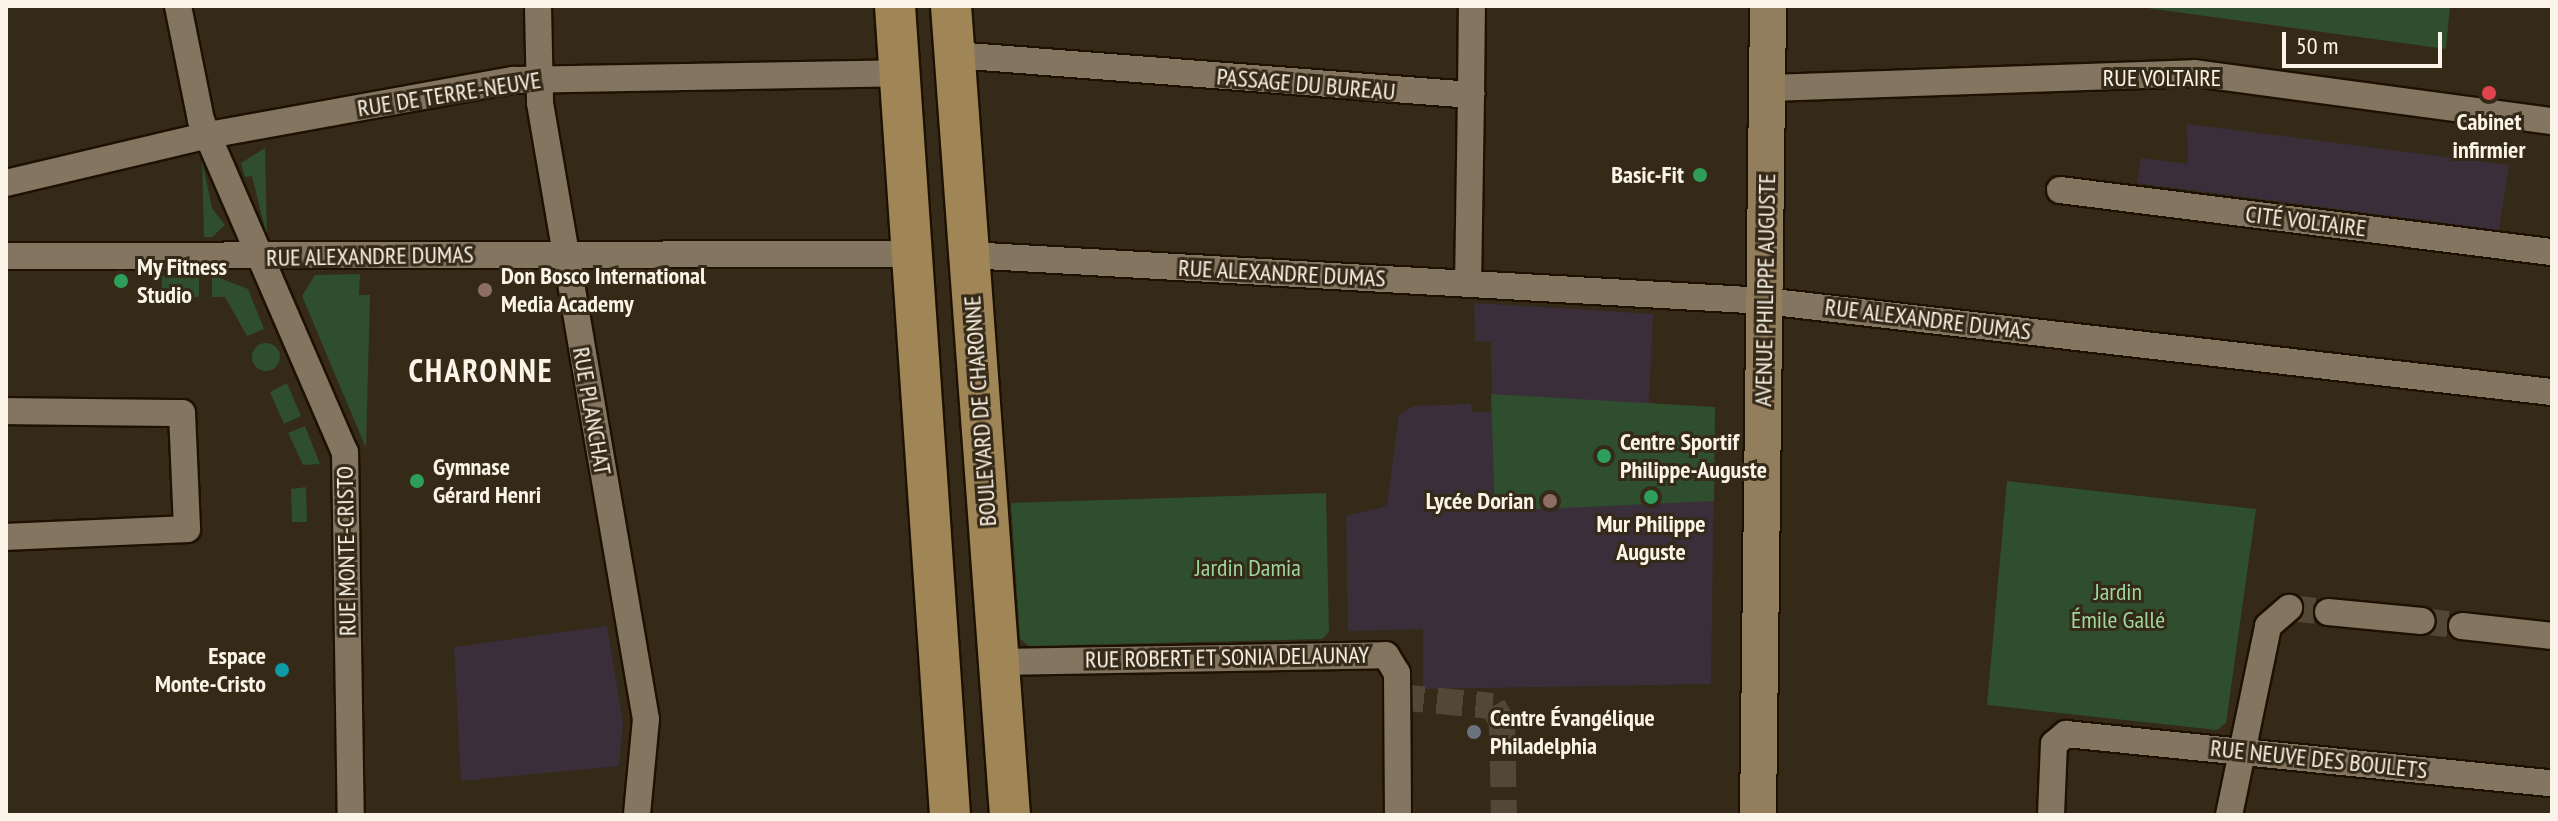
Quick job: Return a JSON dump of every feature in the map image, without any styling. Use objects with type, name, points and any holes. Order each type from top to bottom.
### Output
[{"type":"main road","points":[[895,6],[950,815]]},
{"type":"main road","name":"BOULEVARD DE CHARONNE","points":[[951,6],[1010,815]]},
{"type":"main road","name":"AVENUE PHILIPPE AUGUSTE","points":[[1758,815],[1768,6]]},
{"type":"main road","name":"RUE ALEXANDRE DUMAS","points":[[913,254],[968,255]]},
{"type":"street","name":"RUE MONTE-CRISTO","points":[[178,6],[209,135],[258,257],[345,452],[351,815]]},
{"type":"street","name":"RUE PLANCHAT","points":[[538,6],[536,78],[646,719],[637,815]]},
{"type":"street","points":[[1468,284],[1472,6]]},
{"type":"street","name":"PASSAGE DU BUREAU","points":[[955,55],[1471,95]]},
{"type":"street","name":"RUE DE TERRE-NEUVE","points":[[6,183],[209,135],[536,78],[901,73]]},
{"type":"street","name":"RUE VOLTAIRE","points":[[1769,88],[2195,73],[2552,121]]},
{"type":"street","name":"CITÉ VOLTAIRE","points":[[2060,190],[2552,252]]},
{"type":"street","name":"RUE ALEXANDRE DUMAS","points":[[6,256],[913,254]]},
{"type":"street","name":"RUE ALEXANDRE DUMAS","points":[[968,255],[1765,301],[2552,392]]},
{"type":"street","points":[[6,411],[182,413],[187,529],[6,537]]},
{"type":"street","points":[[2229,815],[2268,626],[2289,608]]},
{"type":"street","points":[[2328,612],[2422,621]]},
{"type":"street","points":[[2462,626],[2552,636]]},
{"type":"street","name":"RUE ROBERT ET SONIA DELAUNAY","points":[[999,662],[1386,655],[1397,673],[1398,815]]},
{"type":"street","name":"RUE NEUVE DES BOULETS","points":[[2051,815],[2054,744],[2066,734],[2552,783]]},
{"type":"shaded area","points":[[2187,124],[2509,165],[2499,230],[2137,183],[2141,158],[2188,164]]},
{"type":"shaded area","name":"Lycée Dorian","points":[[1474,303],[1653,314],[1649,403],[1715,407],[1711,684],[1423,689],[1423,629],[1348,631],[1346,516],[1387,506],[1399,415],[1413,406],[1471,404],[1472,412],[1492,412],[1491,342],[1475,341]]},
{"type":"shaded area","points":[[607,626],[623,722],[619,766],[461,781],[454,647]]},
{"type":"green space","points":[[2132,6],[2450,6],[2446,49]]},
{"type":"green space","points":[[265,148],[267,237],[252,176],[245,177],[241,163]]},
{"type":"green space","points":[[202,160],[212,208],[225,225],[212,237],[204,237]]},
{"type":"green space","points":[[360,274],[359,295],[370,295],[366,448],[302,296],[315,275]]},
{"type":"green space","points":[[199,275],[199,297],[162,298],[162,276]]},
{"type":"green space","points":[[212,275],[248,289],[264,329],[247,336],[225,297],[212,297]]},
{"type":"green space","points":[[266,343],[276,347],[280,357],[276,367],[266,371],[256,367],[252,357],[256,347]]},
{"type":"green space","points":[[287,383],[301,416],[284,424],[270,392]]},
{"type":"green space","name":"Centre Sportif Philippe-Auguste","points":[[1491,394],[1715,407],[1714,501],[1495,511]]},
{"type":"green space","points":[[305,426],[320,464],[303,465],[288,433]]},
{"type":"green space","name":"Jardin Émile Gallé","points":[[2007,481],[2256,509],[2226,723],[2217,730],[1987,705]]},
{"type":"green space","points":[[306,487],[307,522],[292,522],[291,489]]},
{"type":"green space","name":"Jardin Damia","points":[[1326,493],[1329,632],[1322,639],[1029,646],[1020,639],[1011,503]]},
{"type":"tunnel","points":[[2289,608],[2328,612]]},
{"type":"tunnel","points":[[2422,621],[2462,626]]},
{"type":"tunnel","points":[[1398,697],[1493,706],[1502,722],[1504,815]]},
{"type":"place","name":"Cabinet infirmier","points":[[2489,93]]},
{"type":"place","name":"Basic-Fit","points":[[1700,175]]},
{"type":"place","name":"My Fitness Studio","points":[[121,281]]},
{"type":"place","name":"Don Bosco International Media Academy","points":[[485,290]]},
{"type":"place","name":"Centre Sportif Philippe-Auguste","points":[[1604,456]]},
{"type":"place","name":"Gymnase Gérard Henri","points":[[417,481]]},
{"type":"place","name":"Mur Philippe Auguste","points":[[1651,497]]},
{"type":"place","name":"Lycée Dorian","points":[[1550,501]]},
{"type":"place","name":"Espace Monte-Cristo","points":[[282,670]]},
{"type":"place","name":"Centre Évangélique Philadelphia","points":[[1474,732]]},
{"type":"district","name":"CHARONNE","points":[[481,370]]}]
